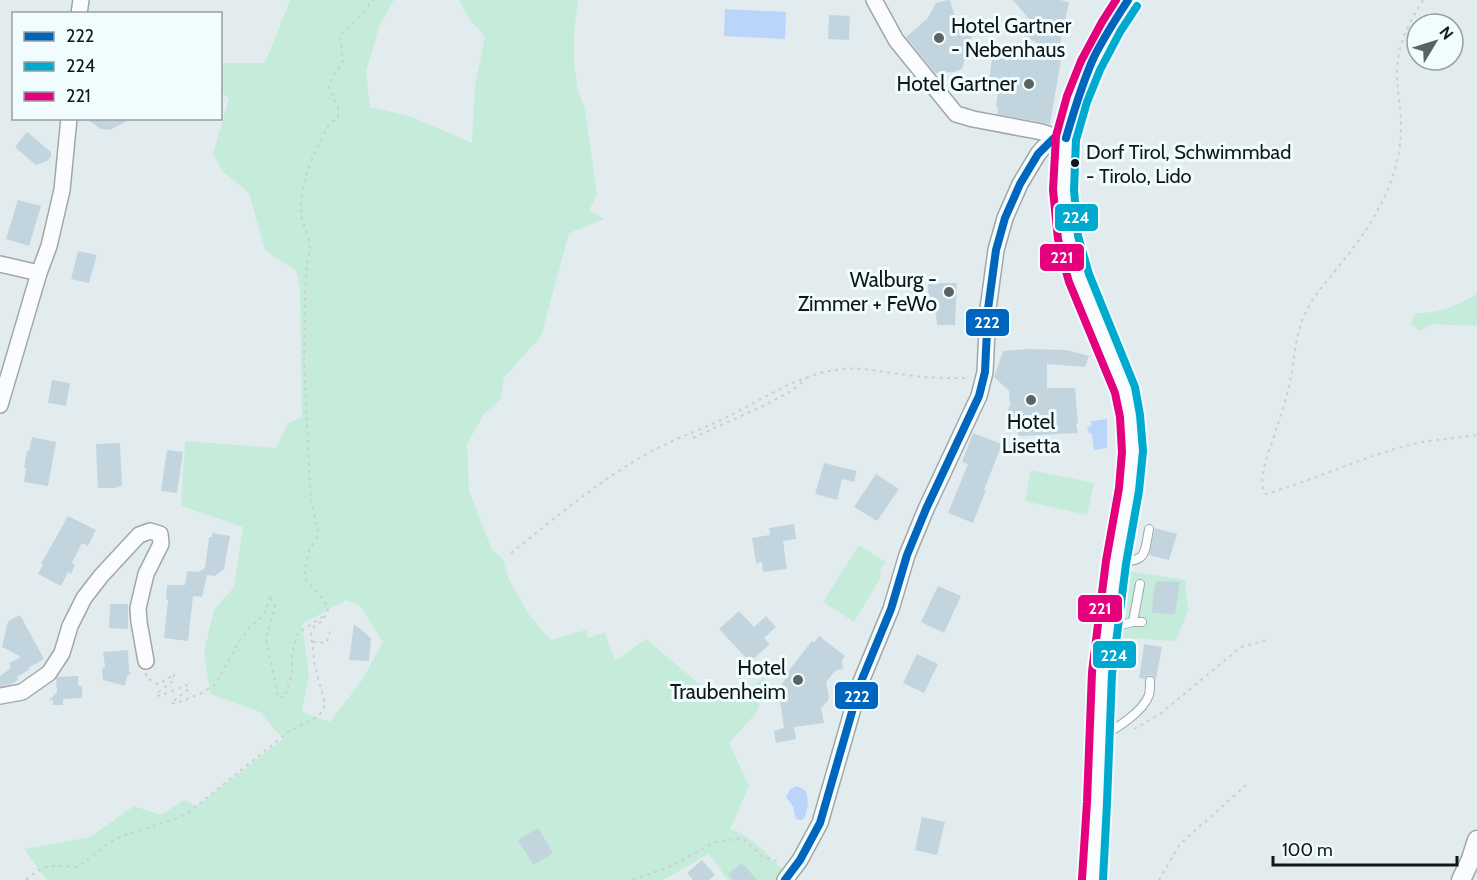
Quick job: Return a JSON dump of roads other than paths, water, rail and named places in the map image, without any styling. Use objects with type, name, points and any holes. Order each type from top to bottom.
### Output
[{"type":"street","points":[[874,0],[896,40],[956,114],[1060,138]]},
{"type":"street","points":[[1092,880],[1102,673],[1133,452],[1125,390],[1079,278],[1068,238],[1060,138],[1090,66],[1128,0]]},
{"type":"street","points":[[0,405],[49,246],[62,190],[69,120]]},
{"type":"street","points":[[784,880],[800,860],[820,823],[860,684],[891,609],[907,555],[979,396],[983,378],[994,262],[1005,218],[1020,184],[1038,154],[1044,147],[1060,138]]},
{"type":"street","points":[[0,264],[39,273]]},
{"type":"street","points":[[0,696],[22,692],[49,673],[62,653],[69,626],[84,598],[139,535],[150,531],[160,534],[161,544],[146,574],[138,608],[146,661]]},
{"type":"street","points":[[1461,880],[1477,840]]},
{"type":"lane","points":[[1116,562],[1136,561],[1143,555],[1149,529]]},
{"type":"lane","points":[[1133,622],[1140,584]]},
{"type":"lane","points":[[1108,628],[1142,622]]},
{"type":"lane","points":[[1099,736],[1119,726],[1142,705],[1149,696],[1150,681]]},
{"type":"water","points":[[725,9],[786,12],[785,39],[724,36]]},
{"type":"water","points":[[1107,419],[1107,448],[1094,450],[1092,434],[1087,428],[1092,425],[1091,421]]},
{"type":"water","points":[[797,786],[806,791],[808,798],[804,819],[801,820],[796,819],[794,808],[786,797],[790,789]]},
{"type":"place","name":"Hotel Gartner - Nebenhaus","points":[[939,38]]},
{"type":"place","name":"Hotel Gartner","points":[[1029,84]]},
{"type":"place","name":"Dorf Tirol, Schwimmbad - Tirolo, Lido","points":[[1075,163]]},
{"type":"place","name":"Walburg - Zimmer + FeWo","points":[[949,292]]},
{"type":"place","name":"Hotel Lisetta","points":[[1031,400]]},
{"type":"place","name":"Hotel Traubenheim","points":[[798,680]]}]
